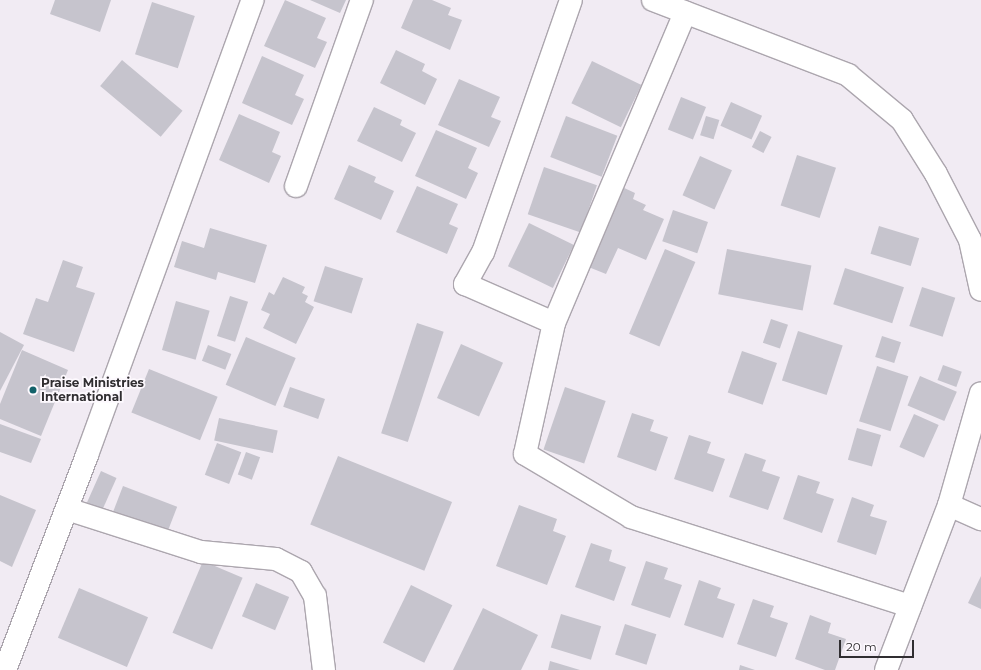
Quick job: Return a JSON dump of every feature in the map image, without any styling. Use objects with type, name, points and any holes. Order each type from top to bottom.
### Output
[{"type":"street","points":[[5,670],[67,509],[253,0]]},
{"type":"street","points":[[296,186],[362,0]]},
{"type":"street","points":[[554,323],[465,284],[483,252],[571,0]]},
{"type":"street","points":[[653,0],[848,75],[902,120],[976,240],[981,290]]},
{"type":"street","points":[[685,13],[554,323],[525,454],[631,517],[910,606]]},
{"type":"street","points":[[886,670],[949,506],[981,392]]},
{"type":"street","points":[[949,506],[981,519]]},
{"type":"street","points":[[67,509],[201,552],[276,559],[301,572],[315,596],[324,670]]},
{"type":"building","points":[[55,0],[111,0],[100,32],[50,14]]},
{"type":"building","points":[[285,0],[326,18],[317,38],[327,42],[315,68],[264,46]]},
{"type":"building","points":[[310,0],[346,0],[340,13]]},
{"type":"building","points":[[413,0],[432,0],[451,8],[448,15],[462,20],[450,50],[401,28]]},
{"type":"building","points":[[152,2],[195,16],[178,68],[135,54]]},
{"type":"building","points":[[396,50],[425,64],[422,71],[437,79],[425,105],[380,83]]},
{"type":"building","points":[[262,56],[304,75],[295,95],[304,99],[292,125],[242,103]]},
{"type":"building","points":[[122,60],[183,111],[161,137],[100,86]]},
{"type":"building","points":[[592,61],[641,85],[621,127],[571,103]]},
{"type":"building","points":[[459,79],[500,97],[491,117],[501,121],[489,147],[438,125]]},
{"type":"building","points":[[681,97],[706,107],[693,140],[668,129]]},
{"type":"building","points":[[731,102],[762,116],[751,140],[720,126]]},
{"type":"building","points":[[374,107],[402,120],[400,125],[416,133],[402,162],[357,141]]},
{"type":"building","points":[[239,114],[280,132],[272,152],[281,156],[269,183],[219,160]]},
{"type":"building","points":[[566,116],[617,136],[602,177],[550,157]]},
{"type":"building","points":[[706,116],[719,120],[714,139],[700,135]]},
{"type":"building","points":[[436,130],[477,148],[468,168],[478,173],[466,199],[415,176]]},
{"type":"building","points":[[760,131],[772,137],[763,153],[752,147]]},
{"type":"building","points":[[797,155],[836,168],[820,218],[781,205]]},
{"type":"building","points":[[700,156],[732,170],[714,210],[683,195]]},
{"type":"building","points":[[349,165],[376,177],[374,182],[394,191],[381,220],[334,199]]},
{"type":"building","points":[[544,167],[597,185],[581,233],[528,214]]},
{"type":"building","points":[[417,186],[458,204],[449,224],[458,228],[447,254],[396,232]]},
{"type":"building","points":[[620,186],[635,193],[633,199],[646,205],[643,210],[664,219],[646,260],[618,248],[606,274],[586,266]]},
{"type":"building","points":[[673,210],[708,222],[697,253],[662,241]]},
{"type":"building","points":[[529,223],[574,245],[553,288],[508,266]]},
{"type":"building","points":[[879,226],[919,238],[911,266],[871,254]]},
{"type":"building","points":[[210,228],[267,245],[255,283],[218,272],[216,280],[174,267],[182,241],[204,248]]},
{"type":"building","points":[[665,249],[695,262],[659,347],[629,334]]},
{"type":"building","points":[[727,249],[811,265],[803,311],[718,294]]},
{"type":"building","points":[[63,260],[83,267],[76,287],[95,293],[74,352],[23,334],[36,298],[48,302]]},
{"type":"building","points":[[325,266],[363,278],[352,314],[314,301]]},
{"type":"building","points":[[845,268],[904,287],[892,323],[833,304]]},
{"type":"building","points":[[283,277],[305,287],[302,293],[308,296],[305,302],[314,307],[296,344],[263,328],[270,314],[261,310],[269,292],[274,295]]},
{"type":"building","points":[[922,287],[955,298],[943,337],[909,326]]},
{"type":"building","points":[[230,296],[248,302],[235,342],[217,336]]},
{"type":"building","points":[[176,301],[210,311],[196,360],[162,350]]},
{"type":"building","points":[[771,319],[788,325],[780,348],[763,343]]},
{"type":"building","points":[[417,323],[444,332],[408,442],[381,433]]},
{"type":"building","points":[[798,331],[843,346],[827,395],[782,380]]},
{"type":"building","points":[[0,332],[24,345],[0,391]]},
{"type":"building","points":[[882,336],[901,342],[894,363],[875,357]]},
{"type":"building","points":[[246,337],[296,358],[275,406],[226,385]]},
{"type":"building","points":[[461,344],[503,363],[479,417],[437,398]]},
{"type":"building","points":[[208,345],[231,354],[225,370],[202,361]]},
{"type":"building","name":"Praise Ministries International","points":[[22,350],[68,370],[41,436],[0,419],[0,404]]},
{"type":"building","points":[[742,351],[777,363],[763,405],[728,393]]},
{"type":"building","points":[[943,365],[962,372],[956,387],[938,380]]},
{"type":"building","points":[[877,366],[908,376],[890,431],[859,421]]},
{"type":"building","points":[[149,369],[218,397],[200,440],[131,413]]},
{"type":"building","points":[[920,376],[957,392],[944,421],[907,405]]},
{"type":"building","points":[[290,387],[325,399],[318,419],[283,407]]},
{"type":"building","points":[[565,387],[606,401],[584,463],[544,449]]},
{"type":"building","points":[[632,413],[654,420],[650,431],[668,437],[656,471],[617,457]]},
{"type":"building","points":[[914,414],[939,425],[924,458],[899,447]]},
{"type":"building","points":[[219,418],[278,430],[273,453],[214,440]]},
{"type":"building","points":[[0,424],[41,439],[31,463],[0,452]]},
{"type":"building","points":[[857,428],[881,435],[872,467],[848,460]]},
{"type":"building","points":[[689,435],[711,442],[707,453],[725,459],[713,492],[674,479]]},
{"type":"building","points":[[217,443],[241,452],[229,484],[205,475]]},
{"type":"building","points":[[246,452],[260,457],[252,480],[238,475]]},
{"type":"building","points":[[745,453],[766,460],[762,471],[780,477],[768,510],[729,497]]},
{"type":"building","points":[[338,456],[452,502],[424,571],[310,525]]},
{"type":"building","points":[[101,471],[117,478],[102,510],[87,503]]},
{"type":"building","points":[[798,475],[820,482],[816,493],[834,499],[822,533],[783,519]]},
{"type":"building","points":[[123,486],[177,507],[167,534],[113,513]]},
{"type":"building","points":[[0,495],[36,510],[12,567],[0,561]]},
{"type":"building","points":[[852,497],[874,505],[870,516],[887,521],[876,555],[837,542]]},
{"type":"building","points":[[519,505],[557,519],[553,531],[566,536],[547,585],[496,566]]},
{"type":"building","points":[[591,543],[612,550],[609,561],[626,567],[614,601],[575,587]]},
{"type":"building","points":[[203,561],[243,578],[212,650],[173,633]]},
{"type":"building","points":[[646,561],[668,568],[664,579],[682,585],[670,618],[631,605]]},
{"type":"building","points":[[981,576],[981,609],[968,603]]},
{"type":"building","points":[[699,580],[721,588],[717,598],[735,604],[723,638],[684,625]]},
{"type":"building","points":[[256,583],[289,597],[275,630],[242,616]]},
{"type":"building","points":[[411,585],[452,605],[424,663],[383,643]]},
{"type":"building","points":[[79,588],[148,617],[127,667],[58,638]]},
{"type":"building","points":[[753,599],[774,606],[770,617],[788,623],[776,657],[737,644]]},
{"type":"building","points":[[483,608],[538,635],[521,670],[453,670]]},
{"type":"building","points":[[561,614],[601,626],[591,660],[551,647]]},
{"type":"building","points":[[810,615],[831,623],[828,633],[846,639],[835,670],[825,670],[795,659]]},
{"type":"building","points":[[625,624],[656,634],[646,665],[615,654]]},
{"type":"building","points":[[550,661],[580,670],[548,670]]},
{"type":"building","points":[[740,665],[755,670],[739,670]]},
{"type":"place","name":"Praise Ministries International","points":[[33,390]]}]
